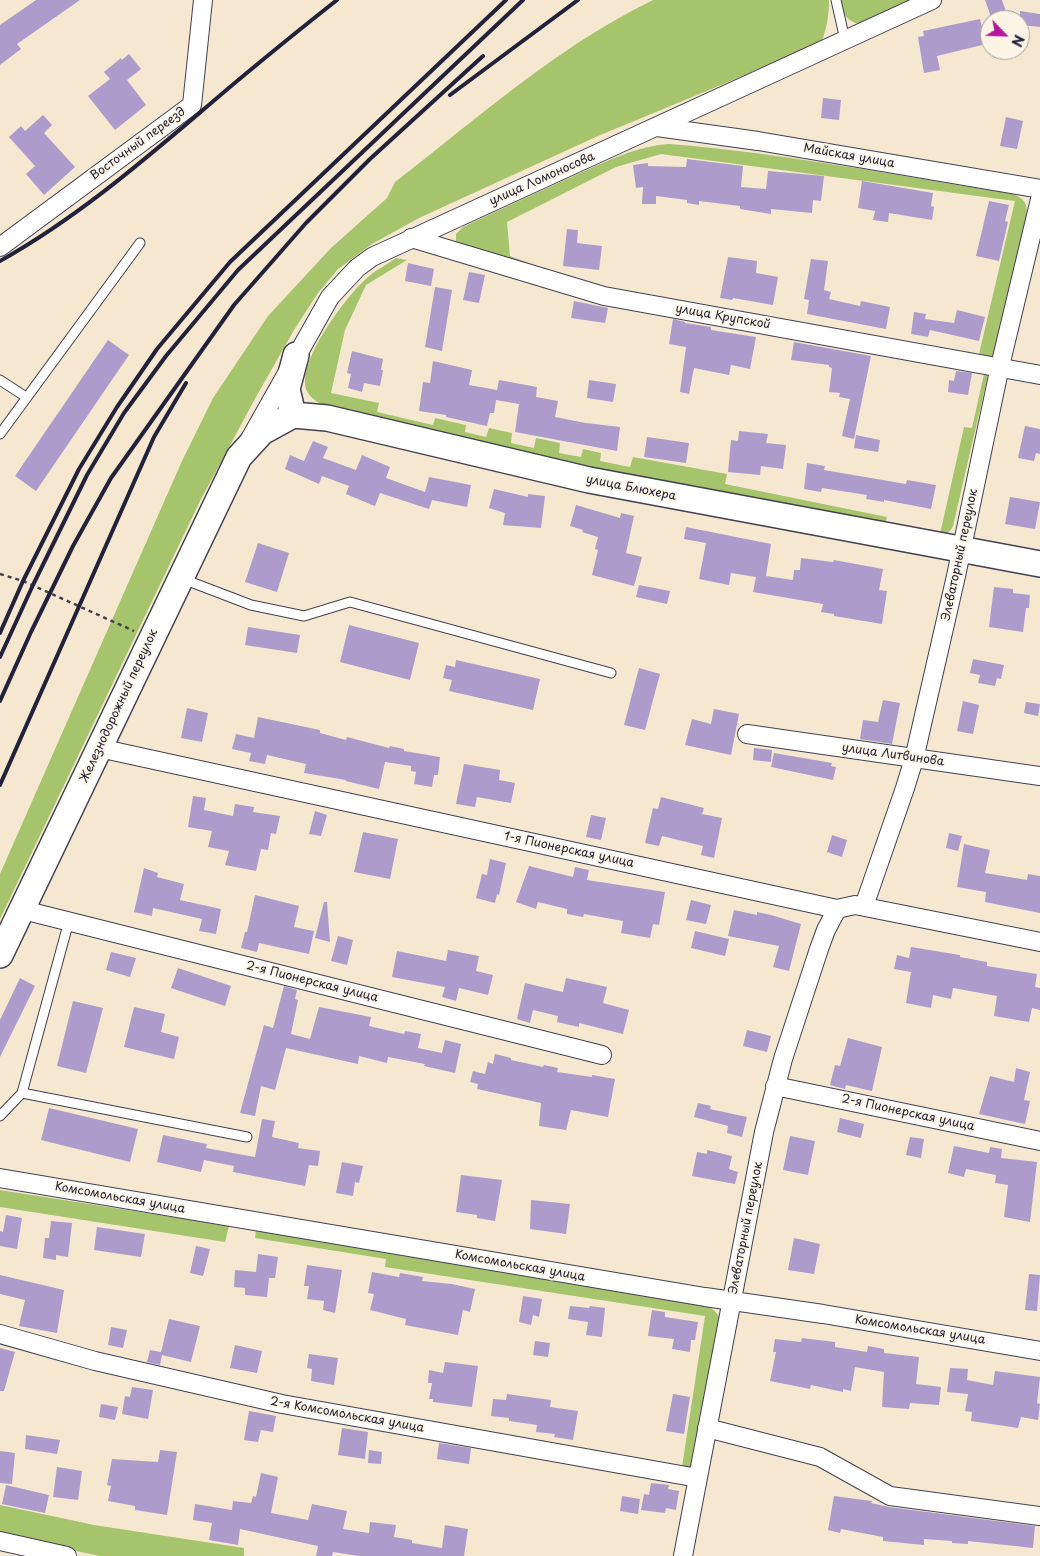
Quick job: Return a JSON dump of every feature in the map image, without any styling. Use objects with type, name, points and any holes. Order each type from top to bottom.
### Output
[{"type":"street","name":"Восточный переезд","points":[[0,246],[192,105],[203,0]]},
{"type":"street","name":"улица Ломоносова","points":[[239,457],[319,315],[342,282],[372,257],[932,0]]},
{"type":"street","name":"Майская улица","points":[[656,127],[758,141],[1040,189]]},
{"type":"street","name":"Элеваторный переулок","points":[[864,906],[914,758],[1000,366],[1040,198]]},
{"type":"street","name":"улица Крупской","points":[[411,238],[604,296],[1000,366],[1040,375]]},
{"type":"street","points":[[239,457],[262,432],[293,415],[287,389],[296,355]]},
{"type":"street","name":"улица Блюхера","points":[[293,415],[327,418],[589,480],[1040,564]]},
{"type":"street","name":"Железнодорожный переулок","points":[[0,955],[239,457]]},
{"type":"street","name":"улица Литвинова","points":[[747,734],[1040,776]]},
{"type":"street","name":"1-я Пионерская улица","points":[[99,748],[837,909],[854,904],[1040,942]]},
{"type":"street","name":"Элеваторный переулок","points":[[683,1556],[764,1132],[775,1086],[824,936],[837,909]]},
{"type":"street","name":"2-я Пионерская улица","points":[[23,910],[602,1055]]},
{"type":"street","name":"2-я Пионерская улица","points":[[775,1086],[1040,1140]]},
{"type":"street","name":"Комсомольская улица","points":[[0,1178],[732,1301],[1040,1350]]},
{"type":"street","name":"2-я Комсомольская улица","points":[[0,1334],[95,1361],[282,1404],[698,1478]]},
{"type":"street","points":[[707,1428],[820,1458],[890,1496],[1040,1516]]},
{"type":"street","points":[[0,1541],[67,1556]]},
{"type":"lane","points":[[836,0],[845,40]]},
{"type":"lane","points":[[0,434],[140,244]]},
{"type":"lane","points":[[0,380],[26,397]]},
{"type":"lane","points":[[180,578],[251,605],[304,616],[350,602],[611,673]]},
{"type":"lane","points":[[0,1116],[22,1093],[69,921]]},
{"type":"lane","points":[[22,1093],[247,1137]]},
{"type":"path","points":[[0,574],[28,583],[151,639]]},
{"type":"green space","points":[[653,0],[829,0],[829,11],[822,41],[598,136],[419,218],[372,244],[338,269],[318,293],[294,330],[200,501],[0,919],[0,874],[182,461],[213,398],[268,316],[331,248],[387,198],[395,182],[488,108],[552,61],[618,18]]},
{"type":"green space","points":[[839,0],[909,0],[858,24],[845,15]]},
{"type":"green space","points":[[669,144],[755,153],[841,166],[1013,194],[1021,198],[1026,204],[1026,220],[996,358],[979,354],[1015,201],[661,154],[616,167],[507,222],[510,256],[545,269],[456,244],[456,234],[463,227],[477,220],[622,155],[657,145]]},
{"type":"green space","points":[[396,258],[407,260],[366,285],[345,330],[331,393],[379,403],[377,412],[433,425],[435,418],[466,425],[465,432],[486,437],[489,428],[512,433],[511,443],[534,448],[536,438],[560,443],[559,453],[581,457],[583,449],[601,453],[600,461],[630,467],[633,457],[727,474],[725,484],[887,517],[885,524],[600,470],[330,409],[308,393],[305,381],[314,350],[347,299],[374,272]]},
{"type":"green space","points":[[984,374],[988,375],[953,526],[945,534],[940,534],[964,427],[972,428]]},
{"type":"green space","points":[[0,1190],[229,1226],[225,1242],[0,1207]]},
{"type":"green space","points":[[256,1230],[703,1304],[709,1307],[720,1318],[693,1469],[682,1467],[705,1316],[385,1267],[386,1259],[255,1238]]},
{"type":"green space","points":[[0,1505],[94,1525],[244,1548],[244,1556],[100,1556],[0,1535]]},
{"type":"building","points":[[36,0],[80,0],[17,44],[21,49],[0,65],[0,25]]},
{"type":"building","points":[[985,0],[1002,0],[1006,10],[988,10]]},
{"type":"building","points":[[1030,12],[1040,14],[1040,27],[1030,26]]},
{"type":"building","points":[[980,19],[980,45],[937,56],[940,70],[924,73],[918,37],[924,36],[923,31]]},
{"type":"building","points":[[129,54],[141,69],[127,80],[146,105],[115,130],[88,96],[110,79],[104,72]]},
{"type":"building","points":[[823,98],[841,100],[839,120],[821,118]]},
{"type":"building","points":[[43,115],[52,125],[44,133],[75,167],[44,195],[26,174],[35,166],[9,137],[21,126],[25,131]]},
{"type":"building","points":[[1006,117],[1023,121],[1017,149],[1000,146]]},
{"type":"building","points":[[687,159],[743,166],[741,187],[766,189],[768,171],[824,176],[821,201],[813,200],[812,213],[771,209],[771,214],[740,209],[740,206],[699,201],[699,205],[687,203],[687,200],[656,196],[656,204],[642,204],[643,187],[636,188],[633,165],[648,163],[648,166],[686,167]]},
{"type":"building","points":[[862,181],[933,193],[931,206],[934,207],[932,220],[889,213],[888,222],[873,220],[875,211],[858,208]]},
{"type":"building","points":[[989,201],[1009,205],[1005,221],[1008,222],[999,261],[976,256]]},
{"type":"building","points":[[567,229],[578,230],[577,243],[602,246],[599,270],[563,266]]},
{"type":"building","points":[[728,257],[757,261],[756,273],[778,277],[773,305],[733,298],[732,300],[720,298]]},
{"type":"building","points":[[811,259],[828,261],[824,290],[831,292],[829,299],[860,306],[861,301],[890,307],[886,329],[807,314],[809,300],[804,299]]},
{"type":"building","points":[[408,263],[434,269],[431,286],[405,281]]},
{"type":"building","points":[[469,272],[485,275],[479,303],[463,300]]},
{"type":"building","points":[[435,287],[452,290],[442,351],[425,347]]},
{"type":"building","points":[[574,301],[608,308],[605,323],[571,318]]},
{"type":"building","points":[[957,310],[985,317],[979,341],[930,330],[928,337],[911,334],[914,312],[926,314],[925,319],[954,323]]},
{"type":"building","points":[[673,319],[711,327],[711,330],[756,337],[750,369],[731,365],[729,375],[694,368],[689,394],[680,392],[686,347],[669,344]]},
{"type":"building","points":[[108,340],[129,355],[36,491],[15,476]]},
{"type":"building","points":[[794,342],[871,356],[854,439],[842,436],[850,399],[839,397],[840,393],[829,392],[832,368],[829,365],[791,360]]},
{"type":"building","points":[[352,351],[383,359],[380,386],[364,383],[362,392],[348,388],[351,374],[347,373]]},
{"type":"building","points":[[433,361],[472,370],[469,385],[497,390],[499,380],[537,387],[536,397],[558,401],[555,417],[620,427],[617,451],[515,432],[519,404],[496,400],[494,413],[490,413],[487,426],[446,417],[446,415],[419,411],[423,382],[430,383]]},
{"type":"building","points":[[956,371],[972,373],[968,395],[948,392],[949,380],[954,381]]},
{"type":"building","points":[[589,380],[616,384],[613,402],[587,398]]},
{"type":"building","points":[[1025,426],[1040,429],[1040,454],[1036,453],[1034,461],[1018,458]]},
{"type":"building","points":[[739,431],[768,434],[766,443],[786,445],[783,469],[761,466],[760,475],[728,472],[731,440],[738,441]]},
{"type":"building","points":[[856,435],[880,440],[878,452],[854,448]]},
{"type":"building","points":[[647,437],[689,443],[686,463],[644,457]]},
{"type":"building","points":[[313,441],[328,447],[323,458],[356,470],[362,455],[390,467],[386,478],[425,492],[429,477],[471,485],[467,507],[432,500],[429,509],[380,493],[375,506],[346,494],[349,486],[322,476],[319,484],[285,469],[290,455],[304,461]]},
{"type":"building","points":[[807,463],[825,466],[824,470],[906,484],[907,480],[936,485],[931,509],[884,500],[884,502],[866,499],[867,495],[822,488],[821,492],[804,489]]},
{"type":"building","points":[[494,489],[528,497],[528,494],[545,496],[541,528],[503,525],[505,513],[489,508]]},
{"type":"building","points":[[1010,497],[1040,502],[1035,529],[1005,524]]},
{"type":"building","points":[[576,505],[620,518],[621,513],[634,516],[626,553],[642,557],[634,586],[592,575],[598,550],[595,549],[598,537],[570,526]]},
{"type":"building","points":[[686,527],[771,544],[766,576],[793,580],[794,570],[800,570],[801,558],[833,562],[834,560],[883,569],[879,590],[887,591],[882,624],[821,612],[823,604],[753,592],[756,577],[731,573],[729,585],[699,579],[706,543],[684,539]]},
{"type":"building","points":[[258,543],[289,553],[277,592],[245,582]]},
{"type":"building","points":[[639,585],[670,591],[667,604],[636,597]]},
{"type":"building","points":[[994,587],[1013,589],[1013,593],[1030,595],[1029,608],[1026,608],[1023,632],[989,627]]},
{"type":"building","points":[[349,625],[419,643],[410,680],[340,662]]},
{"type":"building","points":[[248,627],[300,635],[297,653],[245,645]]},
{"type":"building","points":[[973,659],[1004,665],[1001,679],[997,678],[995,686],[978,683],[980,675],[970,673]]},
{"type":"building","points":[[456,660],[540,679],[533,710],[449,691],[452,680],[443,678],[446,665],[455,667]]},
{"type":"building","points":[[639,668],[660,674],[645,730],[624,725]]},
{"type":"building","points":[[883,700],[900,703],[892,744],[860,739],[863,720],[878,722]]},
{"type":"building","points":[[963,701],[979,705],[973,734],[957,731]]},
{"type":"building","points":[[1026,702],[1040,704],[1038,716],[1024,713]]},
{"type":"building","points":[[187,708],[208,713],[202,742],[181,738]]},
{"type":"building","points":[[714,709],[739,714],[731,755],[685,745],[692,719],[711,724]]},
{"type":"building","points":[[258,717],[320,730],[320,733],[346,740],[347,737],[389,748],[390,746],[404,749],[404,751],[440,757],[438,775],[434,775],[432,787],[414,784],[416,772],[411,771],[411,766],[385,762],[379,789],[346,780],[304,773],[306,764],[267,755],[265,764],[249,761],[251,753],[232,749],[236,734],[254,738]]},
{"type":"building","points":[[754,748],[772,750],[771,762],[753,760]]},
{"type":"building","points":[[774,753],[832,763],[831,766],[836,767],[833,780],[771,767]]},
{"type":"building","points":[[464,764],[500,770],[499,780],[515,783],[511,803],[477,797],[475,807],[456,804]]},
{"type":"building","points":[[193,796],[206,798],[204,810],[233,816],[235,804],[254,807],[253,812],[280,816],[276,834],[271,833],[268,850],[261,849],[256,871],[225,865],[229,851],[208,847],[212,831],[188,827]]},
{"type":"building","points":[[661,797],[704,808],[702,814],[722,818],[714,858],[701,855],[703,846],[662,836],[659,846],[645,843],[653,808],[658,809]]},
{"type":"building","points":[[315,811],[327,815],[321,836],[309,834]]},
{"type":"building","points":[[591,815],[606,818],[601,840],[586,837]]},
{"type":"building","points":[[363,832],[398,839],[390,879],[354,872]]},
{"type":"building","points":[[949,833],[962,836],[958,851],[946,848]]},
{"type":"building","points":[[832,835],[847,840],[842,857],[827,852]]},
{"type":"building","points":[[964,844],[990,850],[985,873],[1027,880],[1028,874],[1040,876],[1040,913],[985,902],[986,892],[957,887]]},
{"type":"building","points":[[490,859],[506,863],[499,895],[497,894],[495,903],[476,898],[482,874],[487,875]]},
{"type":"building","points":[[529,866],[573,877],[575,867],[589,870],[587,880],[665,892],[659,925],[653,924],[650,938],[621,933],[623,921],[584,914],[583,917],[567,914],[567,909],[538,902],[536,909],[516,902]]},
{"type":"building","points":[[144,868],[158,873],[157,877],[184,884],[180,900],[221,909],[216,934],[199,931],[202,919],[153,908],[152,916],[134,912]]},
{"type":"building","points":[[255,895],[299,906],[294,927],[314,931],[309,954],[259,943],[257,952],[241,948],[245,932],[247,932]]},
{"type":"building","points":[[691,900],[711,905],[706,924],[686,920]]},
{"type":"building","points":[[324,902],[327,902],[330,942],[315,938]]},
{"type":"building","points":[[734,910],[757,915],[757,912],[801,924],[789,971],[773,967],[779,946],[728,936]]},
{"type":"building","points":[[695,931],[729,939],[725,956],[691,948]]},
{"type":"building","points":[[338,936],[353,940],[347,965],[331,961]]},
{"type":"building","points":[[911,947],[960,955],[960,957],[987,962],[987,966],[1037,974],[1035,987],[1040,988],[1040,1010],[1032,1008],[1029,1022],[994,1016],[997,996],[953,988],[951,999],[933,995],[931,1008],[906,1003],[911,972],[894,969],[897,955],[909,958]]},
{"type":"building","points":[[448,950],[479,956],[476,971],[493,975],[488,995],[459,988],[456,1001],[442,997],[445,987],[392,977],[397,951],[446,961]]},
{"type":"building","points":[[111,952],[136,958],[130,977],[106,970]]},
{"type":"building","points":[[178,968],[231,986],[225,1006],[171,988]]},
{"type":"building","points":[[20,978],[35,986],[0,1057],[0,1020]]},
{"type":"building","points":[[566,978],[607,987],[603,1003],[629,1010],[623,1034],[579,1023],[579,1027],[557,1022],[558,1016],[533,1010],[530,1023],[517,1019],[525,983],[563,992]]},
{"type":"building","points":[[284,986],[297,990],[295,999],[298,1000],[291,1034],[310,1039],[319,1007],[371,1017],[369,1026],[404,1034],[405,1031],[421,1034],[418,1048],[442,1053],[445,1040],[461,1044],[455,1073],[424,1066],[425,1064],[388,1057],[387,1063],[359,1056],[358,1064],[286,1048],[275,1090],[261,1086],[255,1116],[240,1113],[264,1025],[273,1028]]},
{"type":"building","points":[[73,1001],[103,1008],[86,1073],[57,1066]]},
{"type":"building","points":[[134,1007],[165,1014],[161,1032],[179,1037],[174,1059],[124,1047]]},
{"type":"building","points":[[747,1030],[771,1036],[767,1052],[743,1046]]},
{"type":"building","points":[[848,1038],[882,1047],[872,1091],[846,1085],[845,1089],[830,1085],[835,1065],[840,1066]]},
{"type":"building","points":[[495,1054],[511,1058],[511,1060],[543,1067],[544,1065],[558,1068],[557,1072],[615,1079],[608,1117],[571,1110],[566,1130],[539,1126],[541,1103],[477,1089],[478,1084],[470,1082],[473,1071],[485,1074],[488,1062],[493,1064]]},
{"type":"building","points":[[1016,1068],[1030,1072],[1024,1100],[1030,1101],[1025,1124],[979,1114],[990,1076],[1014,1082]]},
{"type":"building","points":[[698,1103],[711,1106],[710,1109],[747,1117],[742,1137],[727,1133],[728,1126],[694,1117]]},
{"type":"building","points":[[49,1108],[138,1129],[130,1162],[41,1140]]},
{"type":"building","points":[[840,1118],[864,1124],[861,1138],[837,1132]]},
{"type":"building","points":[[262,1119],[275,1121],[272,1137],[299,1143],[298,1148],[320,1151],[318,1166],[309,1165],[305,1186],[233,1172],[234,1166],[204,1160],[201,1172],[157,1162],[163,1135],[207,1144],[206,1148],[255,1157]]},
{"type":"building","points":[[790,1136],[815,1141],[808,1175],[783,1170]]},
{"type":"building","points":[[910,1137],[924,1139],[921,1158],[906,1155]]},
{"type":"building","points":[[954,1146],[989,1153],[990,1147],[1002,1149],[1001,1158],[1037,1162],[1030,1222],[1004,1217],[1008,1185],[995,1183],[996,1175],[966,1169],[964,1177],[948,1173]]},
{"type":"building","points":[[707,1150],[732,1156],[729,1169],[738,1172],[735,1184],[692,1176],[697,1152],[707,1154]]},
{"type":"building","points":[[342,1162],[363,1166],[359,1183],[355,1182],[353,1196],[336,1193]]},
{"type":"building","points":[[461,1175],[502,1180],[495,1221],[477,1218],[477,1215],[456,1212]]},
{"type":"building","points":[[531,1200],[570,1204],[566,1234],[530,1229]]},
{"type":"building","points":[[6,1215],[22,1218],[17,1249],[0,1246],[0,1231],[3,1232]]},
{"type":"building","points":[[51,1221],[72,1223],[68,1257],[56,1255],[56,1260],[43,1258],[45,1238],[49,1238]]},
{"type":"building","points":[[97,1227],[145,1234],[141,1257],[94,1250]]},
{"type":"building","points":[[794,1238],[820,1244],[814,1274],[788,1270]]},
{"type":"building","points":[[196,1246],[210,1249],[203,1276],[190,1273]]},
{"type":"building","points":[[258,1254],[278,1257],[275,1278],[269,1278],[267,1297],[245,1295],[245,1288],[234,1287],[235,1270],[256,1272]]},
{"type":"building","points":[[307,1265],[342,1270],[335,1313],[323,1310],[324,1301],[307,1299],[309,1286],[304,1286]]},
{"type":"building","points":[[372,1272],[399,1277],[400,1273],[423,1277],[422,1281],[452,1284],[475,1289],[470,1312],[463,1310],[458,1335],[405,1325],[406,1319],[370,1310],[374,1294],[368,1293]]},
{"type":"building","points":[[1029,1274],[1040,1275],[1037,1311],[1025,1310]]},
{"type":"building","points":[[0,1275],[64,1290],[57,1333],[19,1326],[25,1300],[0,1294]]},
{"type":"building","points":[[523,1296],[542,1299],[539,1317],[533,1315],[531,1325],[519,1322]]},
{"type":"building","points":[[570,1306],[605,1308],[602,1337],[586,1335],[588,1322],[568,1319]]},
{"type":"building","points":[[652,1310],[665,1312],[665,1317],[698,1322],[695,1340],[691,1340],[690,1352],[672,1349],[674,1339],[648,1336]]},
{"type":"building","points":[[169,1319],[200,1326],[191,1362],[162,1355],[160,1365],[147,1362],[150,1350],[161,1352]]},
{"type":"building","points":[[111,1327],[127,1330],[123,1348],[108,1345]]},
{"type":"building","points":[[802,1338],[835,1342],[835,1347],[867,1352],[868,1346],[884,1349],[884,1353],[919,1357],[916,1384],[941,1387],[939,1405],[910,1403],[909,1409],[882,1407],[884,1372],[855,1367],[851,1391],[843,1389],[843,1392],[811,1385],[810,1389],[770,1381],[776,1352],[773,1352],[775,1339],[801,1342]]},
{"type":"building","points":[[535,1341],[550,1343],[548,1357],[533,1355]]},
{"type":"building","points":[[235,1345],[262,1351],[257,1373],[230,1368]]},
{"type":"building","points":[[0,1348],[15,1352],[4,1391],[0,1391]]},
{"type":"building","points":[[309,1354],[338,1358],[334,1385],[311,1381],[312,1369],[307,1368]]},
{"type":"building","points":[[445,1362],[478,1366],[472,1407],[433,1402],[433,1399],[429,1399],[432,1383],[428,1383],[429,1370],[443,1373]]},
{"type":"building","points":[[950,1368],[968,1369],[967,1380],[993,1385],[995,1371],[1040,1377],[1037,1403],[1040,1404],[1038,1420],[1021,1417],[1018,1428],[971,1421],[972,1412],[965,1411],[968,1394],[947,1392]]},
{"type":"building","points":[[132,1387],[153,1390],[148,1419],[122,1414],[125,1396],[130,1397]]},
{"type":"building","points":[[507,1394],[551,1400],[550,1407],[578,1411],[573,1440],[554,1437],[555,1434],[536,1432],[537,1425],[491,1416],[493,1399],[506,1400]]},
{"type":"building","points":[[673,1394],[690,1397],[684,1434],[666,1431]]},
{"type":"building","points":[[101,1404],[118,1407],[115,1420],[99,1417]]},
{"type":"building","points":[[249,1411],[276,1416],[273,1432],[261,1430],[258,1442],[244,1440]]},
{"type":"building","points":[[342,1428],[368,1432],[365,1459],[338,1455]]},
{"type":"building","points":[[26,1435],[60,1440],[57,1454],[25,1449]]},
{"type":"building","points":[[439,1443],[471,1448],[469,1464],[437,1459]]},
{"type":"building","points":[[160,1450],[177,1452],[167,1515],[135,1510],[135,1506],[108,1501],[111,1486],[107,1485],[112,1459],[158,1462]]},
{"type":"building","points":[[369,1450],[382,1452],[381,1464],[368,1463]]},
{"type":"building","points":[[0,1451],[15,1453],[12,1484],[0,1483]]},
{"type":"building","points":[[57,1467],[82,1471],[78,1500],[53,1497]]},
{"type":"building","points":[[261,1473],[278,1477],[271,1513],[308,1520],[312,1504],[347,1511],[343,1529],[369,1533],[370,1522],[396,1525],[394,1537],[412,1540],[412,1543],[442,1548],[445,1525],[468,1529],[464,1556],[359,1556],[333,1552],[332,1556],[316,1556],[318,1546],[240,1529],[238,1545],[209,1540],[212,1523],[193,1520],[195,1504],[232,1510],[233,1501],[251,1503],[253,1496],[256,1497]]},
{"type":"building","points":[[651,1483],[669,1485],[668,1489],[679,1491],[676,1510],[666,1508],[665,1513],[641,1510],[644,1494],[649,1495]]},
{"type":"building","points":[[6,1485],[49,1495],[45,1513],[2,1504]]},
{"type":"building","points":[[622,1496],[640,1499],[638,1514],[620,1511]]},
{"type":"building","points":[[834,1496],[872,1501],[871,1503],[889,1507],[1035,1526],[1033,1548],[968,1541],[968,1544],[952,1543],[952,1541],[924,1539],[924,1545],[883,1541],[883,1537],[841,1529],[840,1533],[828,1530]]},
{"type":"railway","points":[[0,261],[56,226],[109,187],[337,0]]},
{"type":"railway","points":[[0,633],[23,581],[79,469],[117,407],[157,349],[230,262],[506,0]]},
{"type":"railway","points":[[0,657],[87,475],[124,413],[166,356],[238,270],[523,0]]},
{"type":"railway","points":[[450,95],[578,0]]},
{"type":"railway","points":[[0,701],[73,546],[111,478],[234,305],[306,223],[370,159],[483,56]]},
{"type":"railway","points":[[0,785],[154,437],[186,383]]}]
